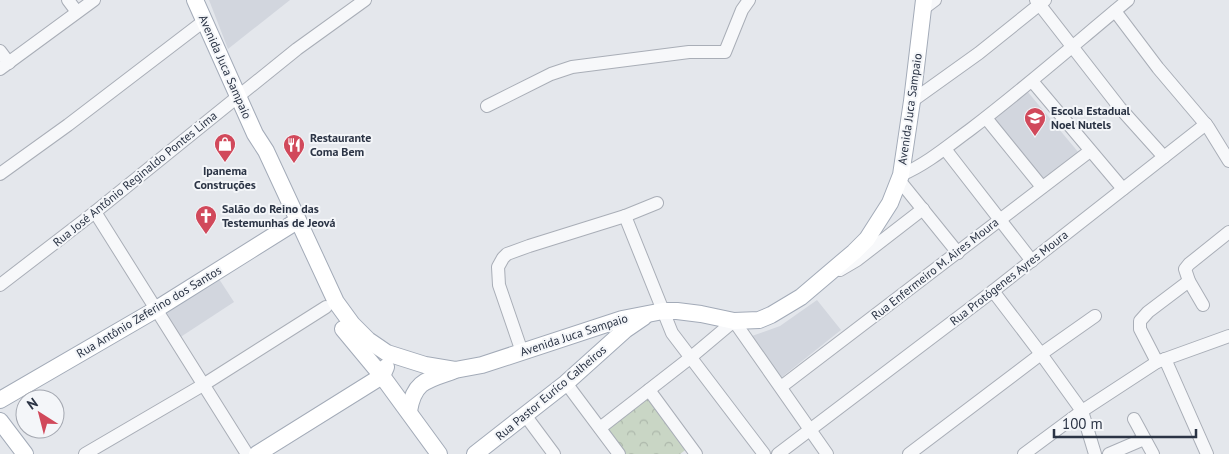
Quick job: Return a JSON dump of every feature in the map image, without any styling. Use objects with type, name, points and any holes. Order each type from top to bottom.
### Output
[{"type":"main road","name":"Avenida Juca Sampaio","points":[[195,0],[255,134],[266,151],[326,307],[410,411],[439,454]]},
{"type":"main road","name":"Avenida Juca Sampaio","points":[[293,223],[336,302],[352,324],[368,340],[387,353],[424,365],[455,370],[482,365],[587,329],[657,312],[693,313],[734,321],[759,320],[801,297],[825,278],[867,239],[890,202],[900,177],[927,3]]},
{"type":"main road","name":"Rua Antônio Zeferino dos Santos","points":[[0,400],[155,310],[293,223]]},
{"type":"main road","name":"Rua Pastor Euríco Calheiros","points":[[482,452],[566,383],[625,330],[657,312]]},
{"type":"main road","points":[[587,329],[598,338],[600,352]]},
{"type":"main road","points":[[257,454],[382,376],[387,363],[387,353]]},
{"type":"main road","points":[[410,411],[412,397],[421,384],[455,370]]},
{"type":"main road","points":[[0,421],[25,454]]},
{"type":"street","points":[[68,0],[77,12]]},
{"type":"street","points":[[0,50],[5,66],[94,0]]},
{"type":"street","name":"Rua José Antônio Reginaldo Pontes Lima","points":[[0,285],[95,212],[297,49],[365,0]]},
{"type":"street","points":[[487,106],[551,74],[572,67],[689,52],[725,52],[742,10],[749,0]]},
{"type":"street","points":[[958,253],[900,177],[945,149],[986,118],[1032,82],[1128,0]]},
{"type":"street","points":[[912,101],[979,53],[1040,1],[1120,108],[1164,157]]},
{"type":"street","points":[[1115,11],[1158,68],[1206,124],[1229,161]]},
{"type":"street","points":[[0,174],[68,125],[204,21]]},
{"type":"street","points":[[1032,82],[1123,189]]},
{"type":"street","points":[[986,118],[1042,187]]},
{"type":"street","name":"Rua Protógenes Ayres Moura","points":[[778,454],[1032,261],[1206,124]]},
{"type":"street","points":[[945,149],[1032,261]]},
{"type":"street","name":"Rua Enfermeiro M. Aires Moura","points":[[780,388],[1090,151]]},
{"type":"street","points":[[522,352],[499,285],[497,273],[500,262],[507,254],[625,216],[656,203]]},
{"type":"street","points":[[825,278],[858,260],[923,209]]},
{"type":"street","points":[[95,212],[247,454]]},
{"type":"street","points":[[625,216],[657,312],[764,454]]},
{"type":"street","points":[[1203,305],[1185,273],[1187,266],[1229,232]]},
{"type":"street","points":[[1189,281],[1148,312],[1140,321],[1140,329],[1161,360],[1207,454]]},
{"type":"street","points":[[993,291],[1082,411],[1095,454]]},
{"type":"street","points":[[85,454],[203,385],[326,307]]},
{"type":"street","points":[[909,454],[1041,354],[1096,316]]},
{"type":"street","points":[[600,428],[734,321],[827,454]]},
{"type":"street","points":[[1024,454],[1082,411],[1161,360],[1229,336]]},
{"type":"street","points":[[566,383],[619,454]]},
{"type":"street","points":[[649,390],[690,452]]},
{"type":"street","points":[[525,415],[554,454]]},
{"type":"street","points":[[1134,419],[1153,454]]},
{"type":"street","points":[[1109,454],[1144,439]]},
{"type":"shaded area","points":[[209,0],[290,0],[228,49]]},
{"type":"shaded area","name":"Escola Estadual Noel Nutels","points":[[1027,91],[1079,153],[1040,183],[991,120]]},
{"type":"shaded area","points":[[219,279],[234,302],[179,338],[164,315]]},
{"type":"shaded area","points":[[817,300],[841,330],[782,377],[777,376],[752,336],[780,326]]},
{"type":"green space","points":[[649,395],[688,448],[680,454],[625,454],[605,427]]},
{"type":"place","name":"Escola Estadual Noel Nutels","points":[[1035,137]]},
{"type":"place","name":"Ipanema Construções","points":[[225,163]]},
{"type":"place","name":"Restaurante Coma Bem","points":[[294,164]]},
{"type":"place","name":"Salão do Reino das Testemunhas de Jeová","points":[[206,235]]}]
